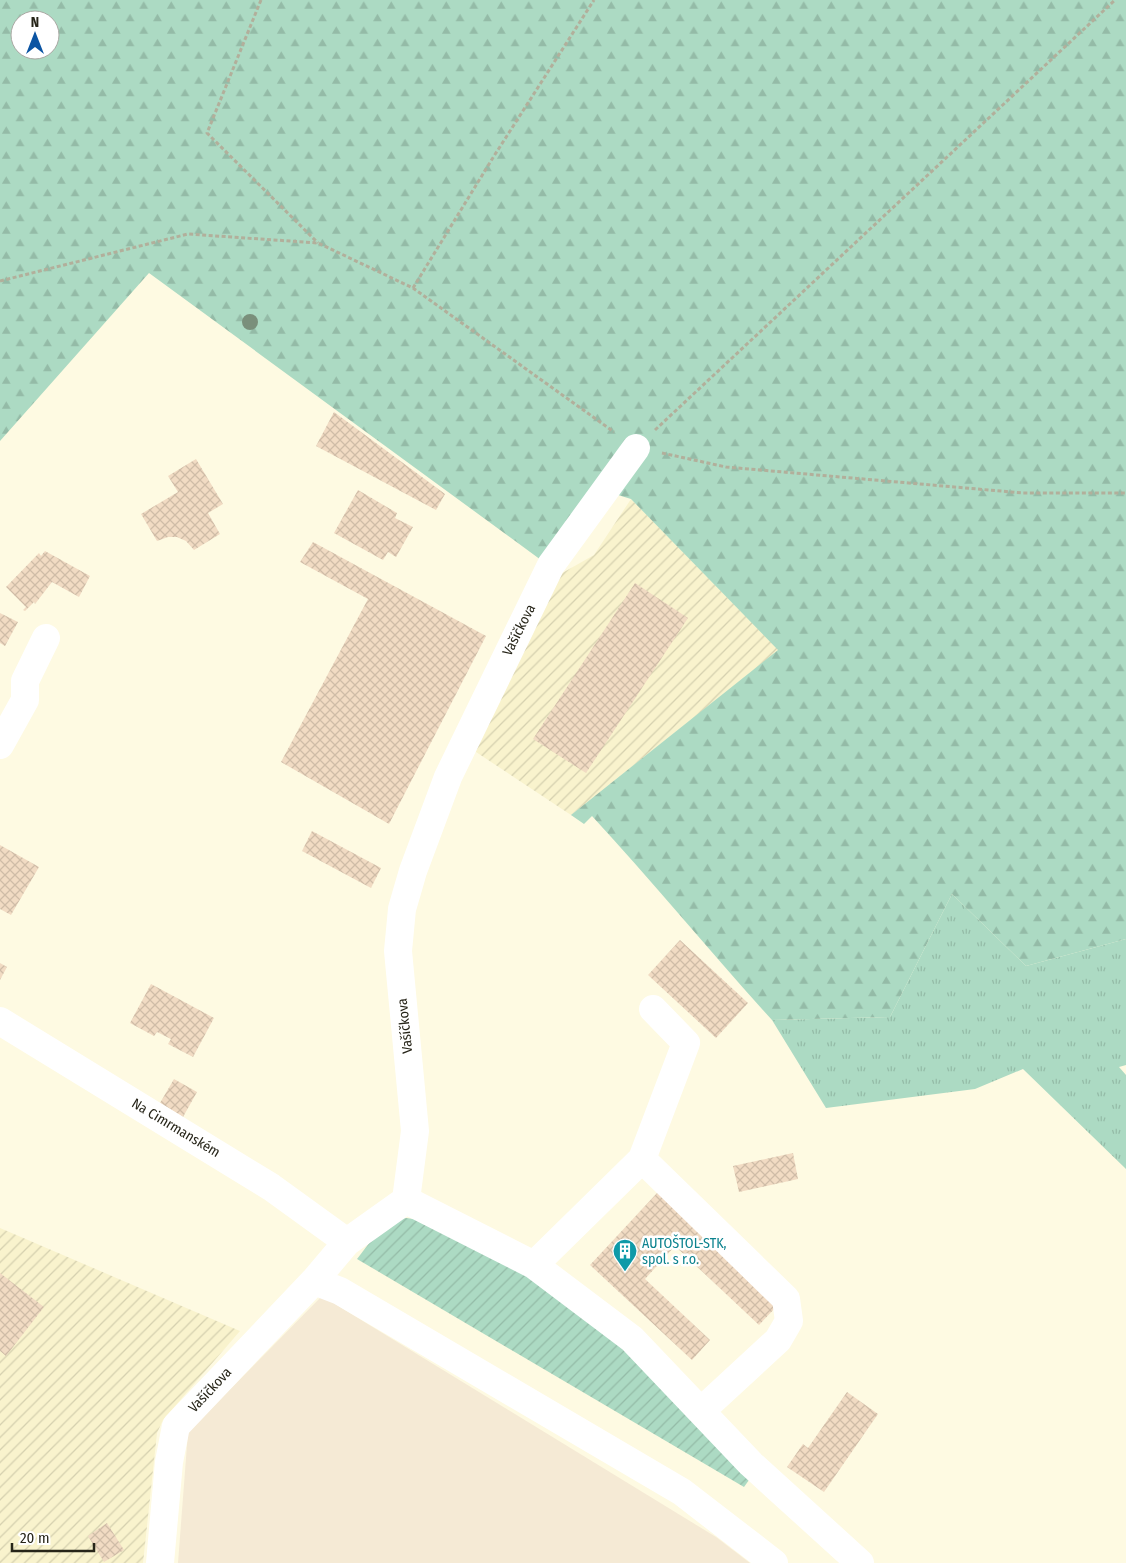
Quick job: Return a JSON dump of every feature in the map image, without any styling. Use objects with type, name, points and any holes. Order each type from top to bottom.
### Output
[{"type":"street","name":"Vašíčkova","points":[[160,1563],[168,1462],[176,1426],[314,1281],[347,1242],[406,1200],[415,1131],[398,951],[402,909],[413,871],[448,776],[552,565],[636,448]]},
{"type":"street","points":[[0,744],[25,700],[26,680],[46,638]]},
{"type":"street","points":[[534,1265],[642,1159],[686,1044],[653,1009]]},
{"type":"street","name":"Na Cimrmanském","points":[[0,1020],[271,1186],[347,1242]]},
{"type":"street","points":[[642,1159],[786,1298],[789,1321],[778,1340],[701,1411]]},
{"type":"street","points":[[406,1200],[534,1265],[632,1339],[751,1464],[860,1563]]},
{"type":"street","points":[[314,1281],[340,1291],[682,1492],[774,1563]]},
{"type":"path","points":[[261,0],[207,132],[318,243],[413,288],[636,448],[726,467],[1023,493],[1126,493]]},
{"type":"path","points":[[413,288],[494,156],[594,0]]},
{"type":"path","points":[[636,448],[1115,0]]},
{"type":"path","points":[[0,281],[188,234],[318,243]]},
{"type":"shaded area","points":[[631,499],[779,650],[571,815],[473,750],[557,576],[594,555]]},
{"type":"shaded area","points":[[0,1228],[240,1331],[163,1420],[157,1433],[143,1563],[0,1563]]},
{"type":"shaded area","points":[[322,1296],[716,1537],[750,1563],[178,1563],[188,1432]]},
{"type":"green space","points":[[0,0],[1126,0],[1126,939],[1026,966],[952,894],[890,1017],[772,1020],[592,816],[584,824],[571,815],[778,650],[631,499],[618,495],[541,560],[149,273],[0,441]]},
{"type":"green space","points":[[952,894],[1026,966],[1126,939],[1126,1065],[1119,1067],[1126,1075],[1126,1169],[1023,1069],[975,1089],[826,1108],[772,1020],[890,1017]]},
{"type":"green space","points":[[406,1218],[422,1220],[512,1263],[625,1349],[749,1480],[744,1487],[357,1259],[389,1221]]},
{"type":"building","points":[[334,412],[445,494],[436,510],[316,446]]},
{"type":"building","points":[[196,459],[223,504],[208,513],[220,534],[194,550],[186,541],[177,537],[168,537],[157,541],[141,514],[178,492],[168,476]]},
{"type":"building","points":[[358,490],[397,513],[395,518],[413,527],[396,557],[388,552],[383,560],[334,533]]},
{"type":"building","points":[[313,542],[486,636],[389,824],[281,762],[368,599],[300,562]]},
{"type":"building","points":[[45,551],[90,576],[79,597],[52,582],[35,604],[34,602],[25,611],[23,610],[26,607],[6,587],[39,553],[41,556]]},
{"type":"building","points":[[635,583],[688,618],[586,773],[533,739]]},
{"type":"building","points":[[0,613],[18,622],[5,646],[0,643]]},
{"type":"building","points":[[312,831],[381,868],[371,888],[302,851]]},
{"type":"building","points":[[0,845],[39,867],[11,915],[0,909]]},
{"type":"building","points":[[680,940],[748,1003],[716,1038],[648,975]]},
{"type":"building","points":[[0,963],[7,967],[0,980]]},
{"type":"building","points":[[151,984],[214,1018],[193,1057],[168,1044],[171,1039],[157,1032],[154,1036],[130,1023]]},
{"type":"building","points":[[174,1079],[197,1092],[183,1117],[160,1103]]},
{"type":"building","points":[[793,1153],[798,1179],[739,1192],[733,1166]]},
{"type":"building","name":"AUTOŠTOL-STK, spol. s r.o.","points":[[658,1192],[778,1305],[759,1325],[675,1246],[645,1279],[710,1340],[692,1360],[590,1265]]},
{"type":"building","points":[[0,1273],[44,1307],[6,1356],[0,1351]]},
{"type":"building","points":[[847,1392],[878,1414],[824,1492],[787,1467],[803,1444],[808,1448]]},
{"type":"building","points":[[107,1523],[124,1550],[104,1562],[88,1536]]},
{"type":"place","name":"AUTOŠTOL-STK, spol. s r.o.","points":[[625,1272]]}]
